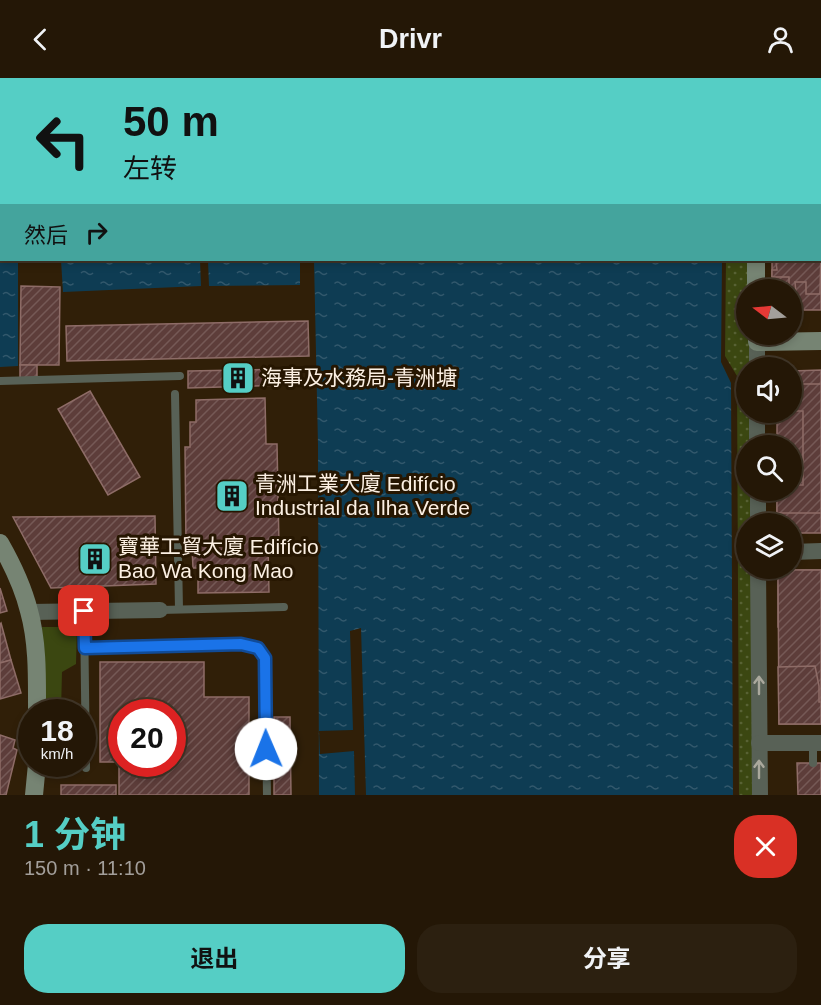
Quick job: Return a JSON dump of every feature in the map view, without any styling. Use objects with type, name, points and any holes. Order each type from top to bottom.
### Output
[{"type":"main road","points":[[756,261],[756,279]]},
{"type":"main road","points":[[802,340],[821,341]]},
{"type":"main road","points":[[0,543],[18,578],[30,612],[35,653],[37,699]]},
{"type":"street","points":[[802,552],[821,551]]},
{"type":"street","points":[[758,579],[760,795]]},
{"type":"street","points":[[30,612],[160,610]]},
{"type":"street","points":[[759,744],[814,745]]},
{"type":"lane","points":[[0,381],[180,376]]},
{"type":"lane","points":[[175,394],[179,609]]},
{"type":"lane","points":[[160,610],[284,608]]},
{"type":"lane","points":[[84,611],[85,699]]},
{"type":"lane","points":[[85,648],[241,644],[258,648],[265,658],[267,795]]},
{"type":"lane","points":[[813,763],[814,745]]},
{"type":"green space","points":[[726,261],[751,261],[748,279],[736,279],[736,345],[752,345],[752,357],[736,357],[736,374],[725,356]]},
{"type":"green space","points":[[737,423],[752,423],[752,435],[737,435]]},
{"type":"green space","points":[[738,501],[752,501],[752,513],[738,513]]},
{"type":"green space","points":[[738,579],[752,579],[753,795],[739,795]]},
{"type":"green space","points":[[42,627],[77,627],[76,664],[62,672],[61,699],[45,699]]},
{"type":"water","points":[[0,261],[18,261],[18,366],[0,367]]},
{"type":"water","points":[[61,261],[200,261],[201,286],[63,292]]},
{"type":"water","points":[[208,261],[300,261],[300,285],[209,286]]},
{"type":"water","points":[[314,261],[722,261],[721,362],[731,383],[733,795],[319,795],[318,445]]},
{"type":"pier","points":[[361,628],[366,795],[355,795],[354,751],[320,754],[319,731],[353,730],[350,631]]},
{"type":"building","points":[[772,261],[821,261],[821,310],[802,310],[802,279],[773,279]]},
{"type":"building","points":[[772,261],[821,261],[820,294],[806,294],[806,282],[802,282],[802,279],[772,277],[772,270],[777,270],[776,262]]},
{"type":"building","points":[[21,286],[60,287],[59,365],[20,365]]},
{"type":"building","points":[[308,321],[309,356],[67,361],[66,326]]},
{"type":"building","points":[[20,365],[37,365],[37,377],[20,378]]},
{"type":"building","name":"海事及水務局-青洲塘","points":[[289,369],[289,385],[188,388],[188,371]]},
{"type":"building","points":[[821,370],[821,533],[802,533],[802,513],[777,513],[777,501],[802,501],[802,435],[777,435],[777,423],[802,423],[802,371]]},
{"type":"building","points":[[802,384],[821,384],[821,513],[777,513],[777,501],[802,501]]},
{"type":"building","points":[[90,391],[140,477],[108,495],[58,409]]},
{"type":"building","name":"青洲工業大廈 Edifício Industrial da Ilha Verde","points":[[265,398],[266,444],[277,444],[279,545],[268,545],[269,592],[198,593],[198,568],[193,568],[192,547],[186,547],[185,447],[190,447],[190,422],[196,422],[196,400]]},
{"type":"building","name":"寶華工貿大廈 Edifício Bao Wa Kong Mao","points":[[155,516],[156,584],[51,588],[13,517]]},
{"type":"building","points":[[802,570],[821,570],[821,591],[818,591],[818,613],[815,627],[778,627],[778,579],[802,579]]},
{"type":"building","points":[[802,570],[821,570],[821,724],[779,724],[778,579],[802,579]]},
{"type":"building","points":[[0,588],[7,611],[0,613]]},
{"type":"building","points":[[0,624],[11,660],[0,663]]},
{"type":"building","points":[[11,660],[21,693],[0,699],[0,663]]},
{"type":"building","points":[[100,662],[204,662],[204,697],[249,697],[249,795],[119,795],[119,777],[186,777],[186,699],[108,699],[108,762],[100,762]]},
{"type":"building","points":[[815,666],[819,702],[821,702],[821,724],[779,724],[778,667]]},
{"type":"building","points":[[274,717],[290,717],[291,795],[274,795]]},
{"type":"building","points":[[0,735],[15,740],[13,748],[17,750],[6,795],[0,795]]},
{"type":"building","points":[[797,763],[821,763],[821,795],[798,795]]},
{"type":"building","points":[[61,785],[116,785],[116,795],[61,795]]},
{"type":"place","name":"海事及水務局-青洲塘","points":[[238,378]]},
{"type":"place","name":"青洲工業大廈 Edifício Industrial da Ilha Verde","points":[[232,496]]},
{"type":"place","name":"寶華工貿大廈 Edifício Bao Wa Kong Mao","points":[[95,559]]},
{"type":"route","points":[[84,611],[85,648],[241,644],[258,648],[265,658],[266,749]]}]
